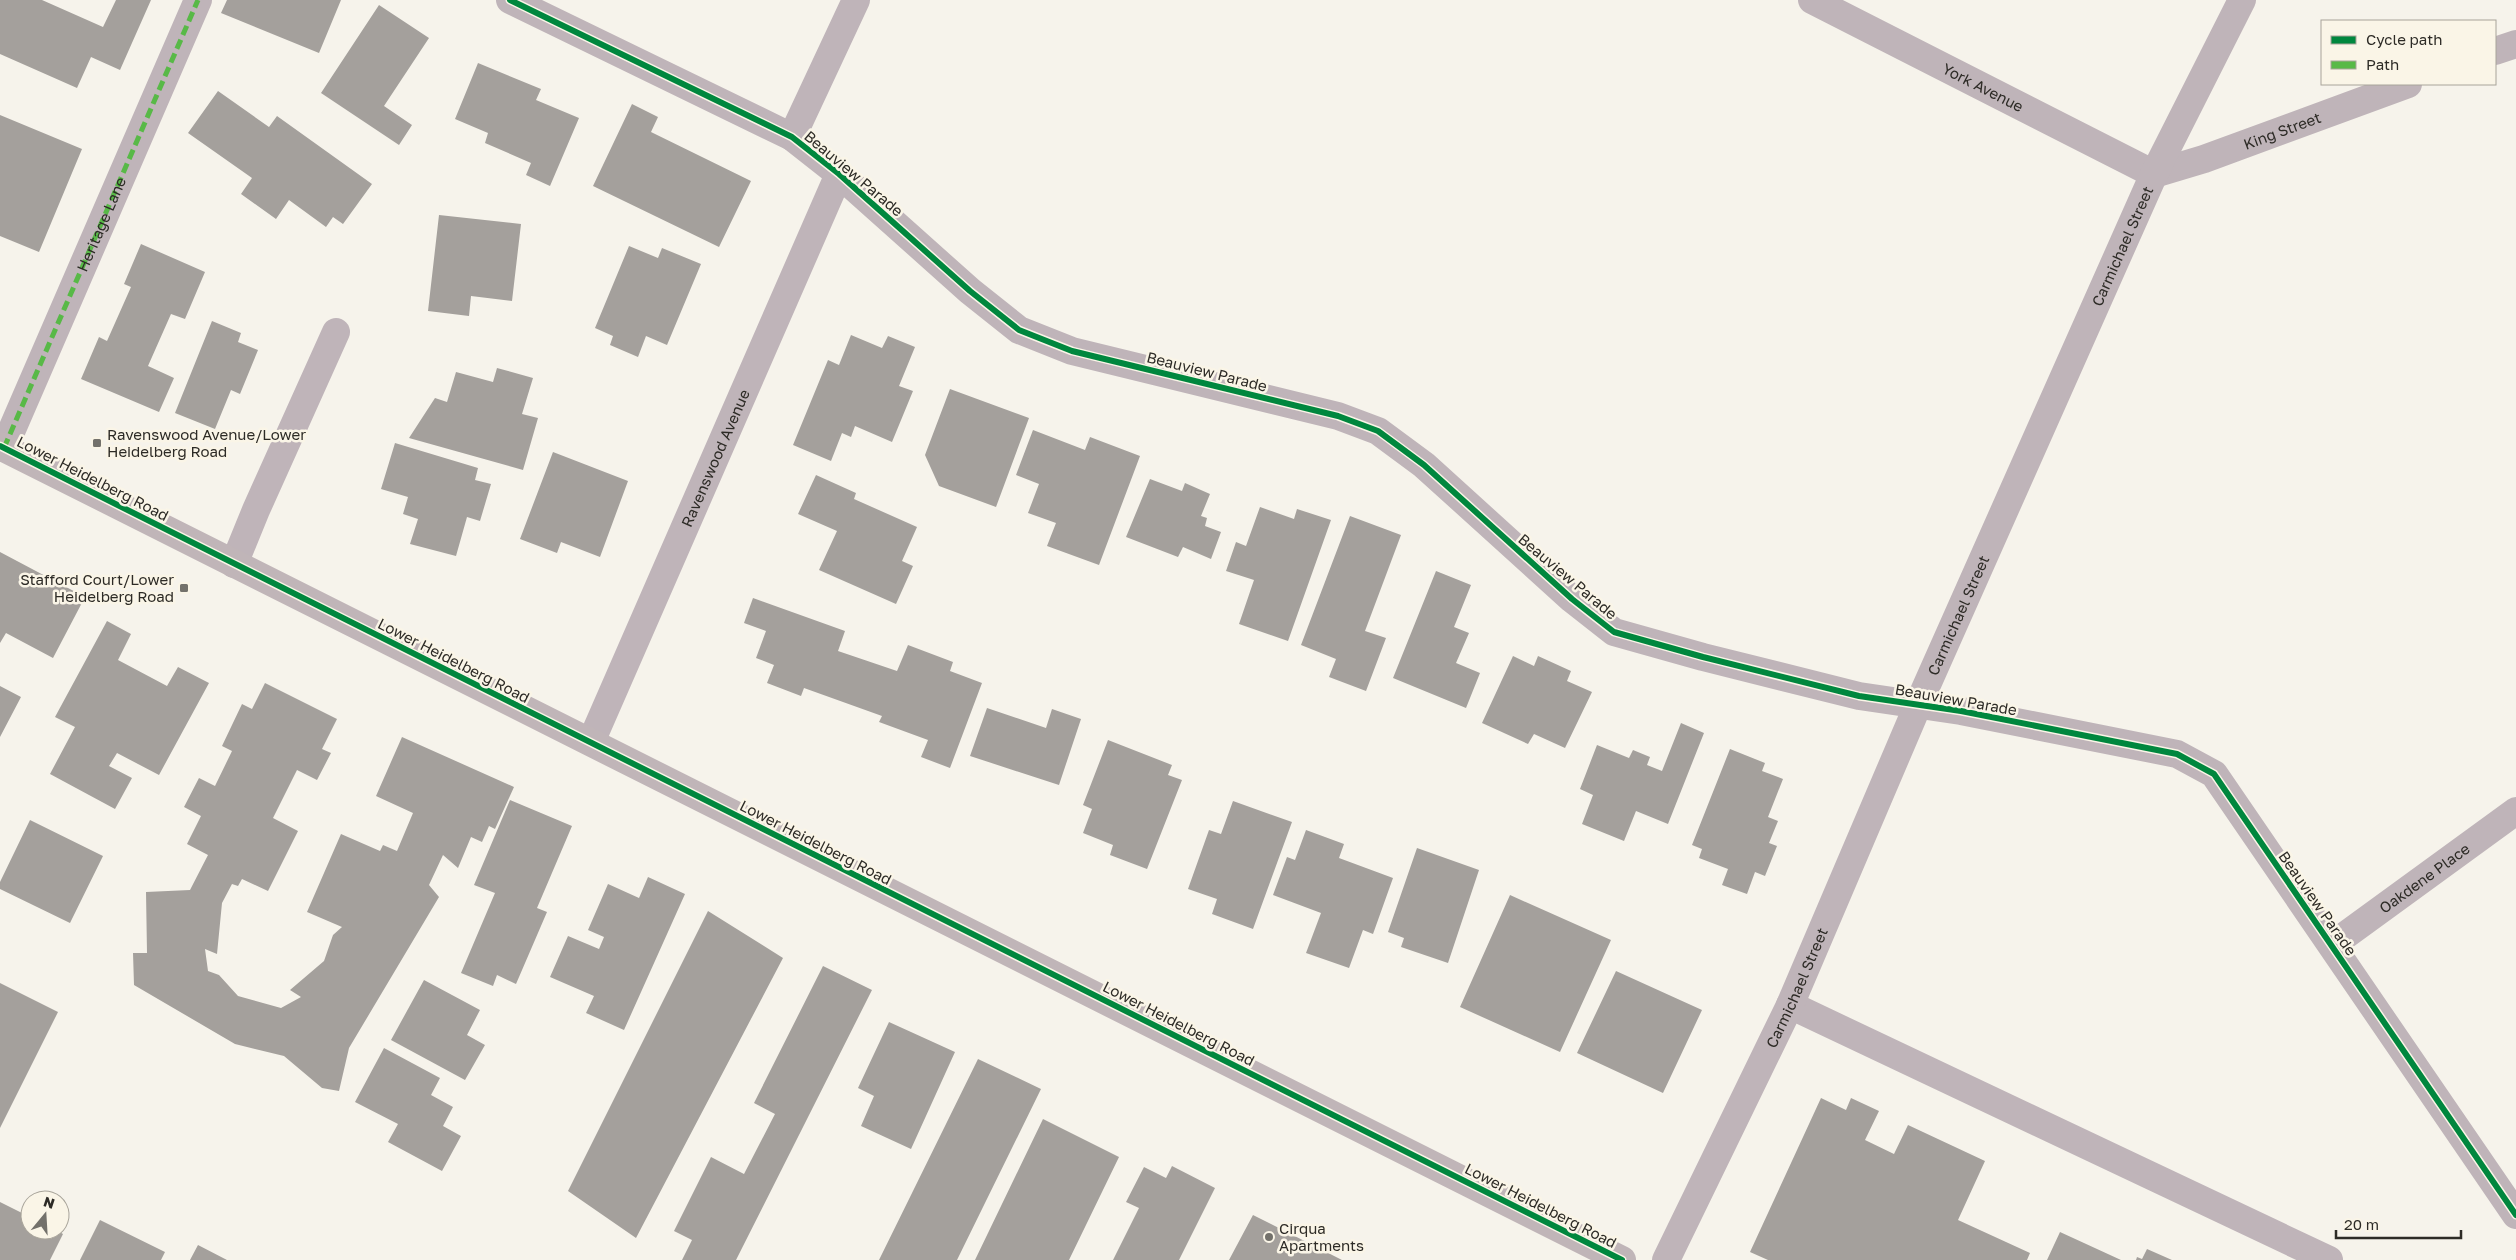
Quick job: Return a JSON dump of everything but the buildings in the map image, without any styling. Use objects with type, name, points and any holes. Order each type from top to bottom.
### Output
[{"type":"main road","name":"Lower Heidelberg Road","points":[[2,447],[1622,1260]]},
{"type":"street","name":"Heritage Lane","points":[[2,447],[198,0]]},
{"type":"street","name":"Beauview Parade","points":[[510,0],[792,137],[839,174],[970,291],[1019,330],[1072,351],[1338,416],[1378,431],[1424,465],[1572,599],[1614,632],[1703,657],[1859,696],[1961,711],[2177,754],[2214,774],[2516,1215]]},
{"type":"street","points":[[792,137],[856,0]]},
{"type":"street","name":"York Avenue","points":[[1812,0],[2154,174]]},
{"type":"street","name":"Carmichael Street","points":[[1666,1260],[1790,1005],[1918,705],[2154,174],[2242,0]]},
{"type":"street","points":[[2496,51],[2516,44]]},
{"type":"street","name":"King Street","points":[[2154,174],[2204,160],[2405,85]]},
{"type":"street","name":"Ravenswood Avenue","points":[[591,742],[839,174]]},
{"type":"street","points":[[234,564],[256,510],[336,332]]},
{"type":"street","name":"Oakdene Place","points":[[2332,945],[2516,811]]},
{"type":"street","points":[[1790,1005],[2328,1260]]},
{"type":"marked path","points":[[4,448],[198,0]]},
{"type":"cycle path","points":[[510,0],[792,137],[839,174],[970,291],[1019,330],[1072,351],[1338,416],[1378,431],[1424,465],[1572,599],[1614,632],[1703,657],[1859,696],[1961,711],[2177,754],[2214,774],[2516,1215]]},
{"type":"cycle path","points":[[0,446],[1622,1260]]},
{"type":"place","name":"Ravenswood Avenue/Lower Heidelberg Road","points":[[97,443]]},
{"type":"place","name":"Stafford Court/Lower Heidelberg Road","points":[[184,588]]},
{"type":"place","name":"Cirqua Apartments","points":[[1269,1237]]}]
